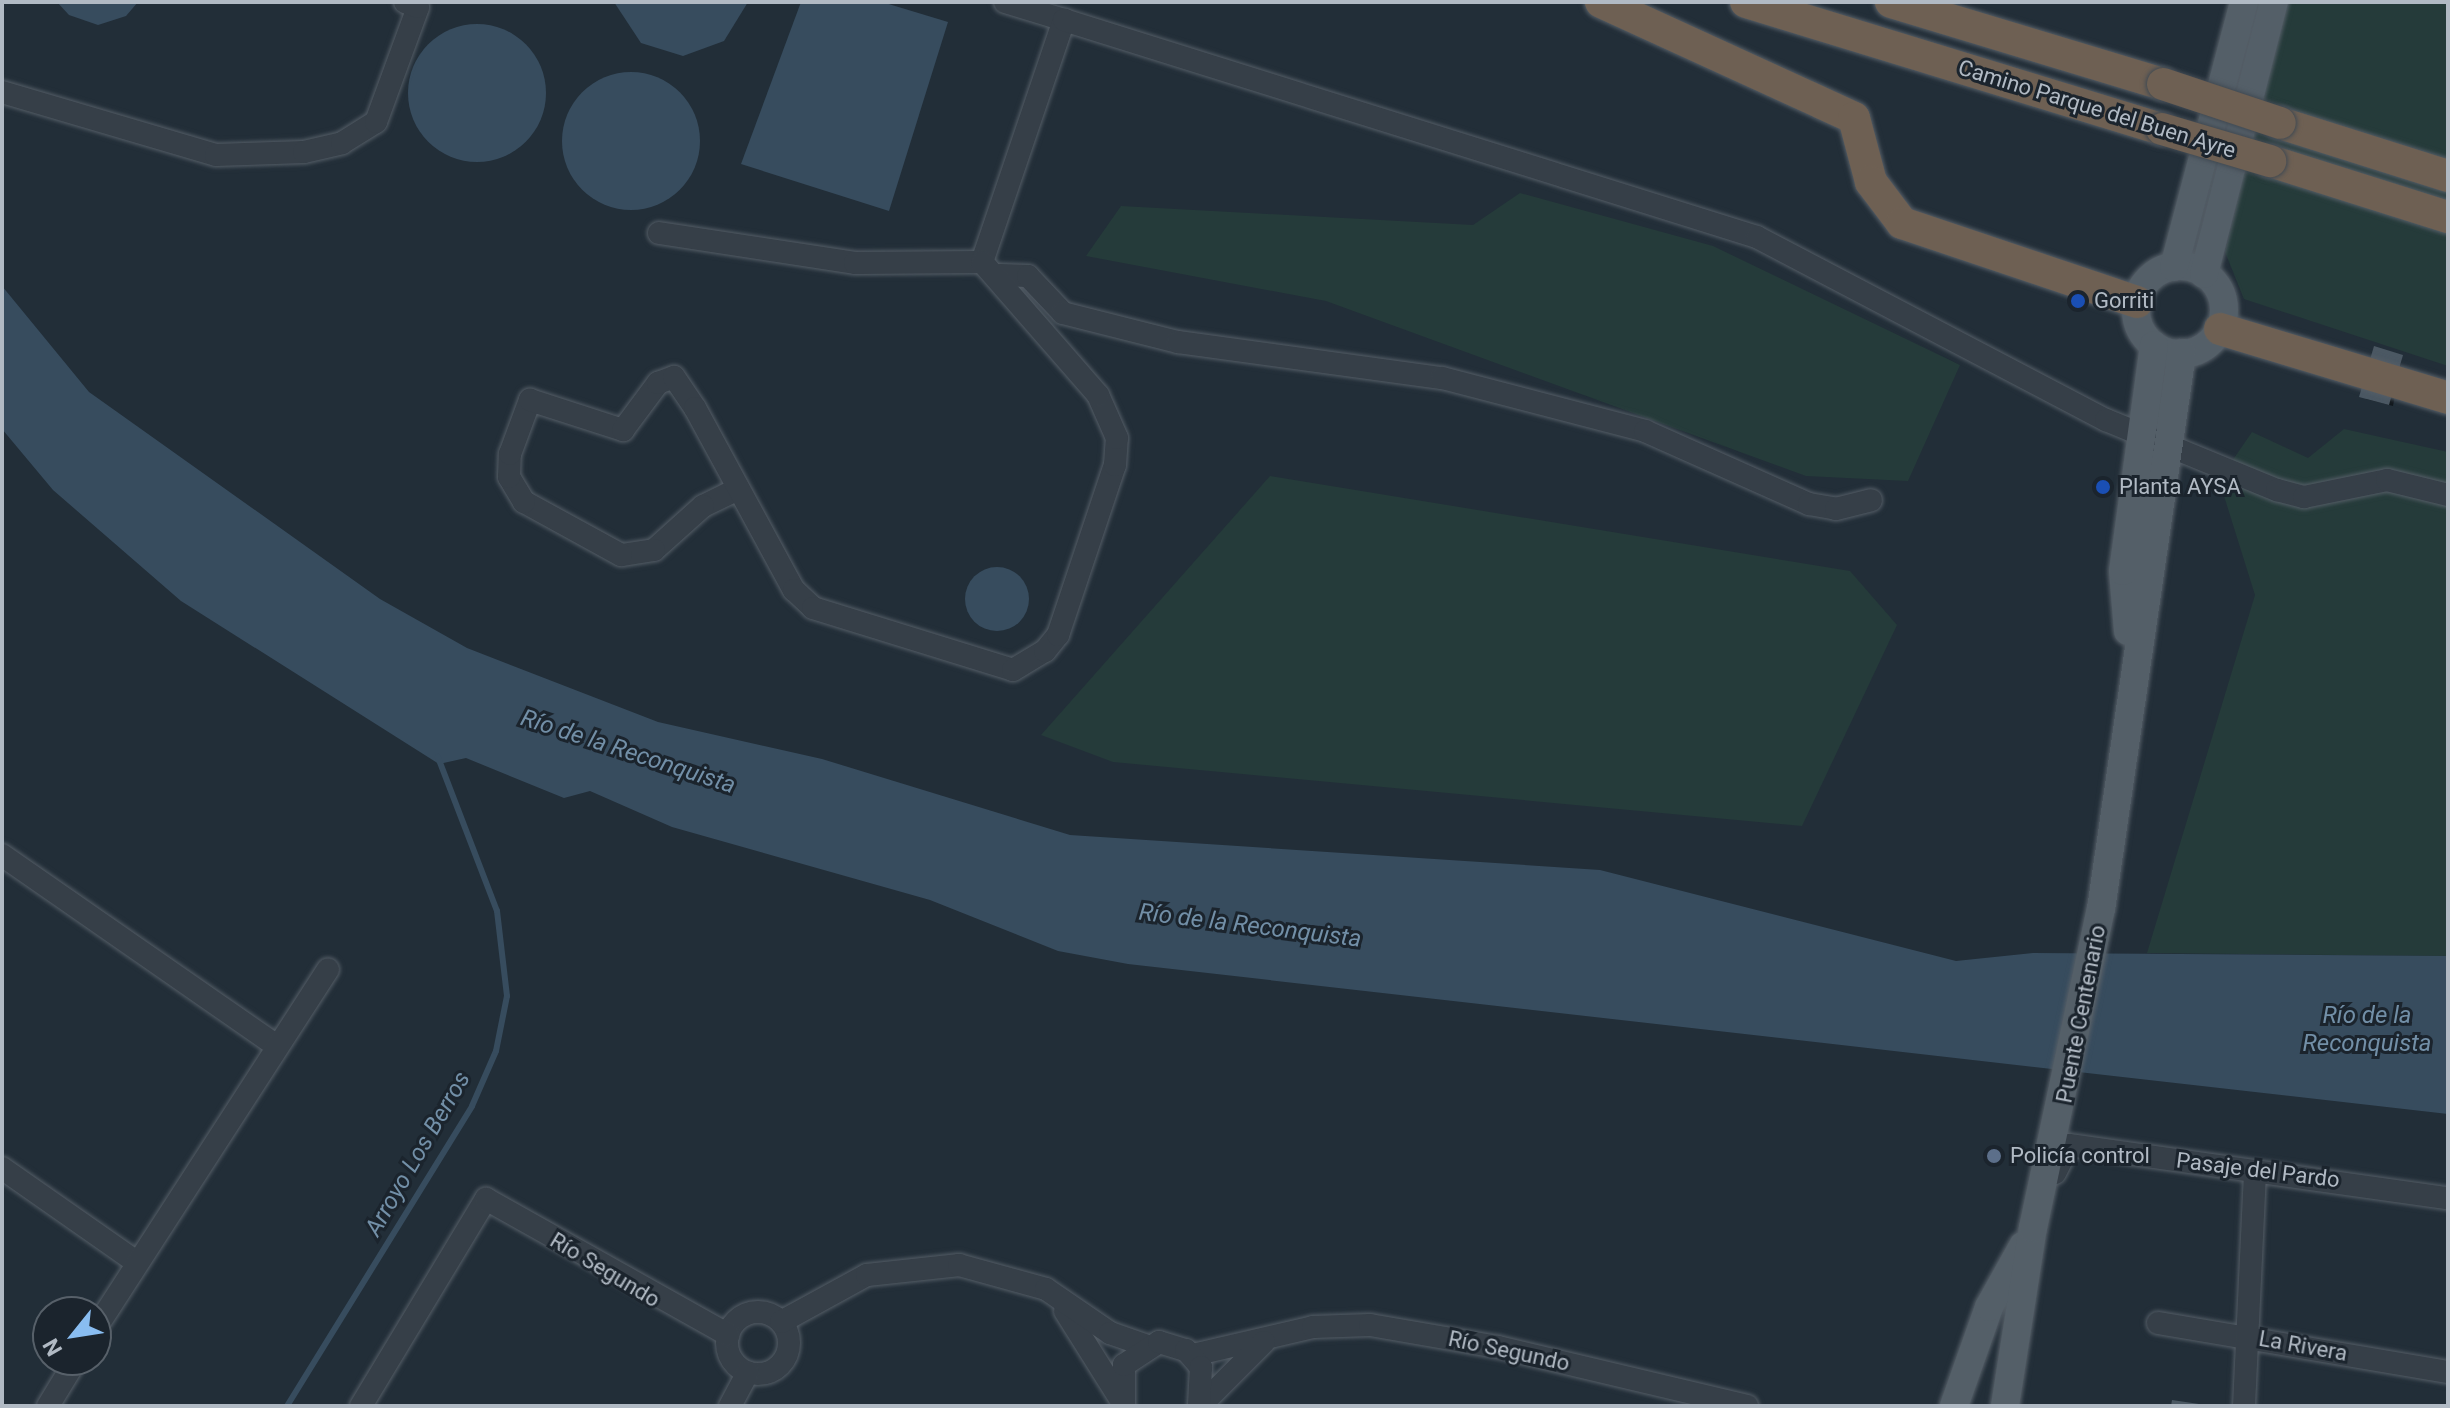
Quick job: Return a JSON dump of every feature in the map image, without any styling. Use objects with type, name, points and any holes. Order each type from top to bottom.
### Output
[{"type":"highway","points":[[1601,2],[1854,118],[1871,182],[1902,223],[2137,302]]},
{"type":"highway","name":"Camino Parque del Buen Ayre","points":[[1746,2],[2448,217]]},
{"type":"highway","name":"Camino Parque del Buen Ayre","points":[[1891,2],[2163,84],[2448,176]]},
{"type":"highway","points":[[2220,329],[2448,398]]},
{"type":"main road","points":[[2174,267],[2244,2]]},
{"type":"main road","points":[[2204,274],[2274,2]]},
{"type":"main road","points":[[2174,267],[2204,274],[2223,298],[2220,329],[2205,347],[2182,353],[2154,345],[2143,333],[2137,302],[2144,285],[2174,267]]},
{"type":"main road","points":[[2154,345],[2155,439]]},
{"type":"main road","points":[[2155,439],[2182,353]]},
{"type":"main road","name":"Puente Centenario","points":[[2033,1228],[2060,1119],[2101,909],[2132,680],[2155,439]]},
{"type":"main road","points":[[1954,1406],[1989,1307],[2033,1228]]},
{"type":"main road","points":[[2005,1406],[2033,1228]]},
{"type":"street","points":[[1005,2],[1757,237],[2155,439],[2304,497],[2387,480],[2448,495]]},
{"type":"street","points":[[2,92],[216,155],[304,152],[342,143],[376,122],[414,4]]},
{"type":"street","points":[[991,268],[1064,20]]},
{"type":"street","points":[[659,233],[855,263],[991,268],[1028,276],[1063,313],[1164,339],[1442,378],[1645,431],[1809,504],[1836,509],[1871,500]]},
{"type":"street","points":[[738,489],[703,506],[654,550],[621,555],[524,502],[509,477],[510,454],[530,400],[623,430],[658,383],[674,377],[738,489],[794,590],[813,608],[982,663],[1029,666],[1058,635],[1115,465],[1117,438],[1098,395],[991,268]]},
{"type":"street","points":[[2,855],[273,1043]]},
{"type":"street","points":[[112,1302],[273,1043],[328,969]]},
{"type":"street","name":"Pasaje del Pardo","points":[[2033,1228],[2042,1228],[2048,1214],[2058,1159],[2069,1145],[2448,1198]]},
{"type":"street","points":[[2,1168],[136,1262]]},
{"type":"street","points":[[2244,1406],[2255,1171]]},
{"type":"street","name":"Río Segundo","points":[[361,1406],[486,1199],[728,1335]]},
{"type":"street","points":[[781,1322],[789,1342],[783,1362],[766,1373],[748,1372],[730,1356],[728,1335],[746,1314],[781,1322],[867,1275],[920,1263],[995,1272],[1046,1289],[1110,1333],[1145,1345],[1173,1344],[1193,1355],[1205,1382],[1199,1406]]},
{"type":"street","points":[[1046,1289],[1080,1329],[1124,1406]]},
{"type":"street","name":"La Rivera","points":[[2158,1323],[2448,1372]]},
{"type":"street","name":"Río Segundo","points":[[1193,1355],[1313,1327],[1370,1325],[1498,1347],[1747,1406]]},
{"type":"street","name":"Río Segundo","points":[[1199,1406],[1269,1339]]},
{"type":"street","points":[[1124,1406],[1119,1378],[1145,1345]]},
{"type":"street","points":[[730,1406],[748,1372]]},
{"type":"street","points":[[48,1406],[66,1376]]},
{"type":"green space","points":[[2285,2],[2448,2],[2448,366],[2244,299],[2225,252]]},
{"type":"green space","points":[[1520,193],[1713,246],[1960,365],[1908,481],[1806,476],[1326,301],[1086,256],[1121,206],[1473,225]]},
{"type":"green space","points":[[2344,429],[2448,452],[2448,956],[2147,953],[2255,595],[2219,480],[2252,432],[2308,458]]},
{"type":"green space","points":[[1270,476],[1850,571],[1897,625],[1802,826],[1113,762],[1041,735]]},
{"type":"water","points":[[57,2],[138,2],[126,16],[98,25],[69,15]]},
{"type":"water","points":[[614,2],[748,2],[724,41],[683,56],[641,43]]},
{"type":"water","points":[[801,2],[882,2],[948,22],[889,211],[741,164]]},
{"type":"water","points":[[477,24],[503,30],[526,44],[540,67],[546,93],[540,119],[526,142],[503,156],[477,162],[451,156],[428,142],[414,119],[408,93],[414,67],[428,44],[451,30]]},
{"type":"water","points":[[631,72],[657,78],[680,92],[694,115],[700,141],[694,167],[680,190],[657,204],[631,210],[605,204],[582,190],[568,167],[562,141],[568,115],[582,92],[605,78]]},
{"type":"water","name":"Río de la Reconquista","points":[[2,286],[89,392],[380,599],[467,648],[658,722],[822,759],[1070,835],[1600,870],[1956,961],[2033,953],[2448,956],[2448,1114],[1128,964],[1058,951],[930,900],[672,827],[590,791],[564,798],[466,758],[439,764],[181,601],[53,490],[2,429]]},
{"type":"water","points":[[997,567],[1020,576],[1029,599],[1020,622],[997,631],[974,622],[965,599],[974,576]]},
{"type":"building","points":[[2374,346],[2403,355],[2389,405],[2359,397]]},
{"type":"building","points":[[2172,1400],[2199,1404],[2171,1406]]},
{"type":"waterway","name":"Arroyo Los Berros","points":[[287,1406],[472,1106],[496,1051],[507,996],[497,911],[438,757]]},
{"type":"place","name":"Gorriti","points":[[2078,301]]},
{"type":"place","name":"Planta AYSA","points":[[2103,487]]},
{"type":"place","name":"Policía control","points":[[1994,1156]]}]
